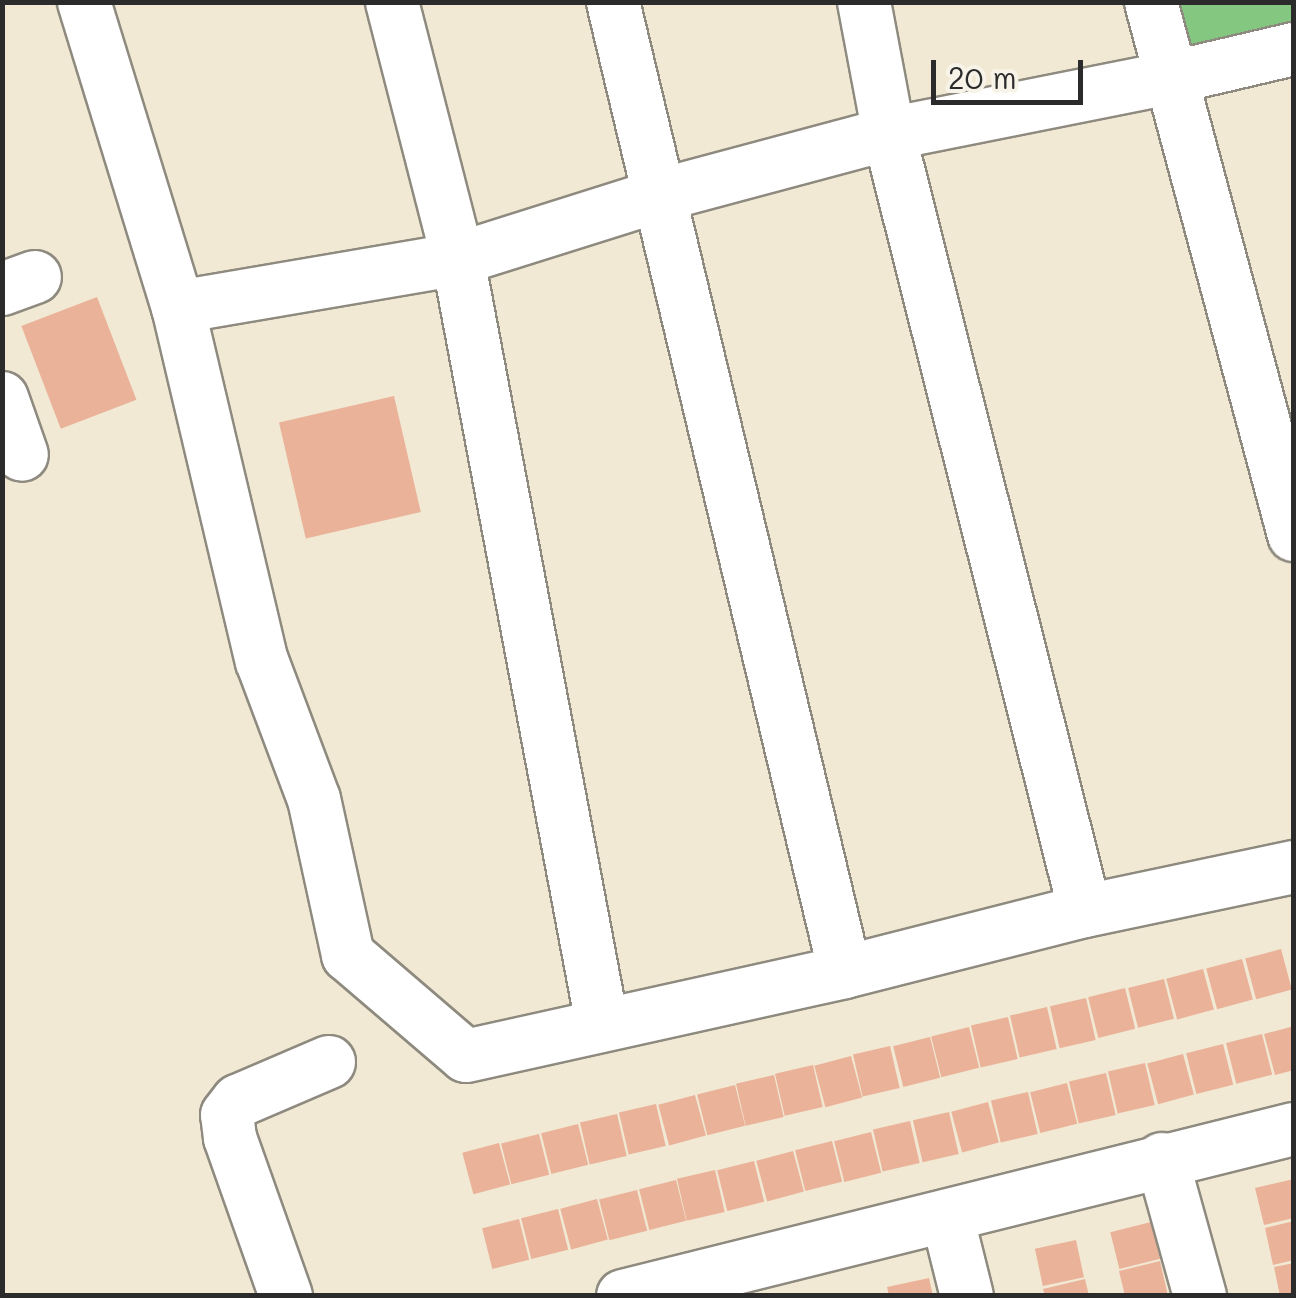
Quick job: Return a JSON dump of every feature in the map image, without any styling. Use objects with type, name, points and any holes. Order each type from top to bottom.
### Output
[{"type":"street","points":[[84,2],[178,308],[262,662],[314,799],[348,955],[466,1056],[845,972],[1085,911],[1294,867]]},
{"type":"street","points":[[392,2],[458,259],[602,1023]]},
{"type":"street","points":[[613,2],[845,972]]},
{"type":"street","points":[[864,2],[889,134],[1085,911]]},
{"type":"street","points":[[1151,2],[1294,535]]},
{"type":"street","points":[[178,308],[458,259],[661,195],[889,134],[1170,78],[1294,48]]},
{"type":"street","points":[[2,398],[22,454]]},
{"type":"street","points":[[286,1296],[230,1138],[227,1115],[238,1100],[329,1062]]},
{"type":"street","points":[[623,1296],[752,1280],[947,1216],[1162,1159],[1294,1129]]},
{"type":"street","points":[[1162,1159],[1200,1296]]},
{"type":"street","points":[[947,1216],[967,1296]]},
{"type":"green space","points":[[1151,3],[1293,3],[1293,49],[1170,78]]},
{"type":"building","points":[[97,297],[136,400],[61,429],[21,326]]},
{"type":"building","points":[[394,396],[421,512],[306,538],[279,423]]},
{"type":"building","points":[[1281,949],[1292,990],[1256,999],[1245,959]]},
{"type":"building","points":[[1242,959],[1253,1000],[1217,1009],[1206,969]]},
{"type":"building","points":[[1203,969],[1214,1010],[1177,1019],[1166,979]]},
{"type":"building","points":[[1164,979],[1174,1019],[1138,1028],[1128,988]]},
{"type":"building","points":[[1125,988],[1135,1029],[1098,1038],[1088,997]]},
{"type":"building","points":[[1086,998],[1096,1040],[1060,1048],[1050,1006]]},
{"type":"building","points":[[1047,1007],[1057,1049],[1020,1057],[1010,1016]]},
{"type":"building","points":[[1008,1017],[1018,1059],[981,1067],[971,1026]]},
{"type":"building","points":[[1294,1026],[1294,1070],[1275,1075],[1264,1034]]},
{"type":"building","points":[[969,1027],[979,1068],[941,1077],[931,1036]]},
{"type":"building","points":[[1262,1034],[1272,1075],[1236,1084],[1226,1043]]},
{"type":"building","points":[[930,1037],[940,1078],[903,1087],[893,1046]]},
{"type":"building","points":[[1223,1044],[1233,1085],[1196,1094],[1186,1053]]},
{"type":"building","points":[[890,1046],[900,1088],[863,1096],[853,1055]]},
{"type":"building","points":[[1183,1054],[1194,1095],[1158,1104],[1147,1064]]},
{"type":"building","points":[[851,1056],[862,1098],[825,1107],[814,1066]]},
{"type":"building","points":[[1145,1063],[1155,1105],[1118,1113],[1108,1072]]},
{"type":"building","points":[[813,1065],[823,1107],[785,1116],[775,1074]]},
{"type":"building","points":[[1106,1073],[1116,1115],[1079,1123],[1069,1082]]},
{"type":"building","points":[[774,1075],[784,1117],[746,1126],[736,1084]]},
{"type":"building","points":[[1067,1083],[1077,1124],[1040,1133],[1030,1092]]},
{"type":"building","points":[[735,1085],[745,1126],[707,1135],[697,1094]]},
{"type":"building","points":[[1028,1092],[1038,1134],[1001,1142],[991,1101]]},
{"type":"building","points":[[695,1095],[706,1136],[669,1145],[658,1105]]},
{"type":"building","points":[[988,1102],[999,1143],[962,1152],[951,1112]]},
{"type":"building","points":[[656,1104],[666,1146],[629,1154],[619,1113]]},
{"type":"building","points":[[949,1112],[959,1154],[923,1162],[913,1120]]},
{"type":"building","points":[[617,1114],[627,1156],[590,1164],[580,1123]]},
{"type":"building","points":[[910,1121],[920,1163],[883,1171],[873,1130]]},
{"type":"building","points":[[578,1124],[588,1165],[551,1174],[541,1133]]},
{"type":"building","points":[[871,1132],[881,1173],[844,1182],[834,1141]]},
{"type":"building","points":[[539,1134],[549,1175],[511,1184],[501,1143]]},
{"type":"building","points":[[832,1141],[842,1182],[805,1191],[795,1150]]},
{"type":"building","points":[[499,1143],[510,1185],[473,1194],[462,1153]]},
{"type":"building","points":[[793,1151],[804,1192],[767,1201],[756,1161]]},
{"type":"building","points":[[754,1161],[764,1202],[727,1211],[717,1170]]},
{"type":"building","points":[[715,1170],[725,1212],[687,1221],[677,1179]]},
{"type":"building","points":[[1294,1179],[1294,1218],[1264,1225],[1255,1188]]},
{"type":"building","points":[[676,1180],[686,1221],[649,1230],[639,1189]]},
{"type":"building","points":[[637,1190],[647,1231],[609,1240],[599,1199]]},
{"type":"building","points":[[597,1199],[608,1240],[571,1249],[560,1209]]},
{"type":"building","points":[[558,1209],[568,1250],[531,1259],[521,1218]]},
{"type":"building","points":[[519,1219],[529,1260],[492,1269],[482,1228]]},
{"type":"building","points":[[1294,1221],[1294,1260],[1273,1265],[1265,1228]]},
{"type":"building","points":[[1151,1222],[1160,1259],[1119,1269],[1110,1232]]},
{"type":"building","points":[[1076,1240],[1084,1277],[1043,1286],[1035,1249]]},
{"type":"building","points":[[1160,1261],[1168,1296],[1125,1296],[1119,1271]]},
{"type":"building","points":[[1294,1263],[1294,1296],[1280,1296],[1274,1267]]},
{"type":"building","points":[[929,1278],[933,1296],[889,1296],[887,1287]]},
{"type":"building","points":[[1085,1279],[1089,1296],[1045,1296],[1043,1289]]}]
